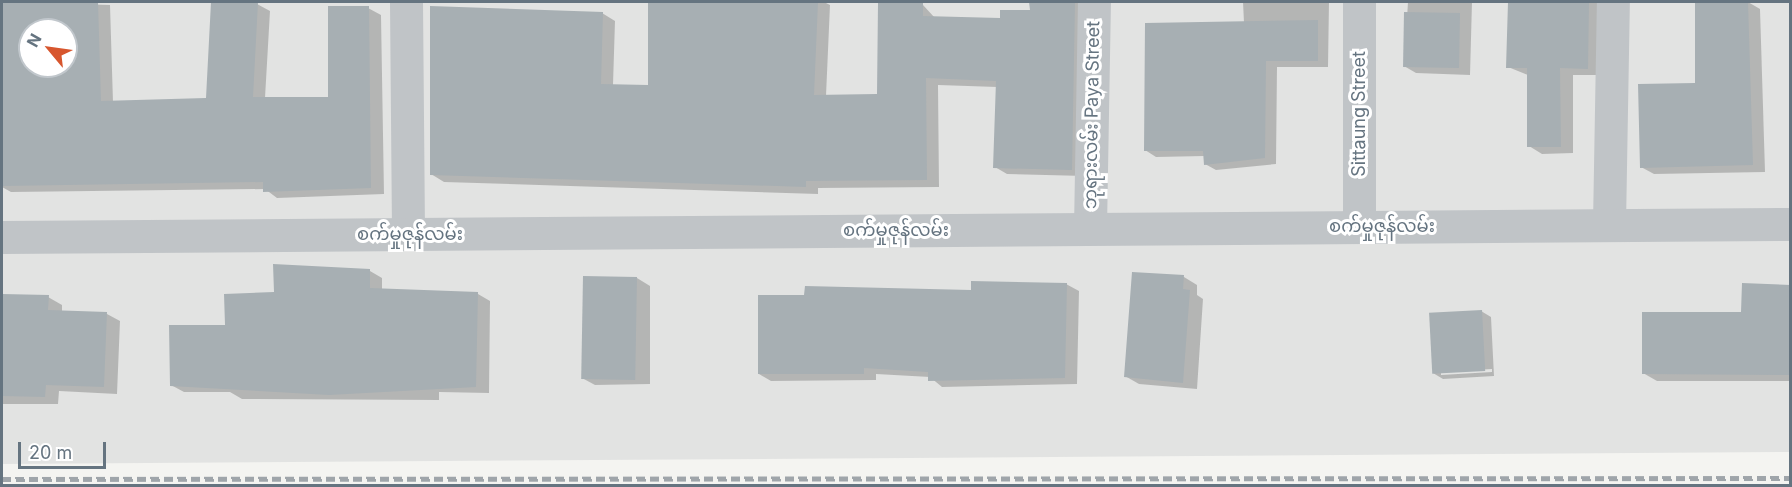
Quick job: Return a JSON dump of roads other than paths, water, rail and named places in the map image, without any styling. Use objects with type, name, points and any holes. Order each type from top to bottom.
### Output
[{"type":"street","points":[[406,2],[408,234]]},
{"type":"street","name":"ဘုရားလမ်း Paya Street","points":[[1090,228],[1094,2]]},
{"type":"street","name":"Sittaung Street","points":[[1359,2],[1359,226]]},
{"type":"street","points":[[1609,224],[1613,2]]},
{"type":"street","name":"စက်မှုဇုန်လမ်း","points":[[2,237],[1791,224]]},
{"type":"railway","points":[[2,479],[1790,478]]}]
